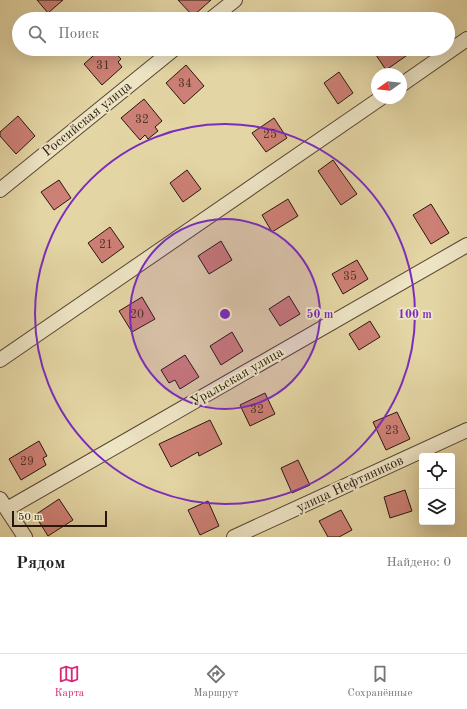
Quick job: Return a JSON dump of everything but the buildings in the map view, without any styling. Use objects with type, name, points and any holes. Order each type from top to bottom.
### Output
[{"type":"street","points":[[220,12],[235,0]]},
{"type":"street","points":[[455,47],[467,39]]},
{"type":"street","name":"Российская улица","points":[[0,190],[165,56]]},
{"type":"street","points":[[407,81],[443,56]]},
{"type":"street","points":[[0,360],[373,104]]},
{"type":"street","name":"Уральская улица","points":[[3,504],[467,245]]},
{"type":"street","name":"улица Нефтяников","points":[[234,537],[467,430]]},
{"type":"street","points":[[3,504],[25,537]]}]
